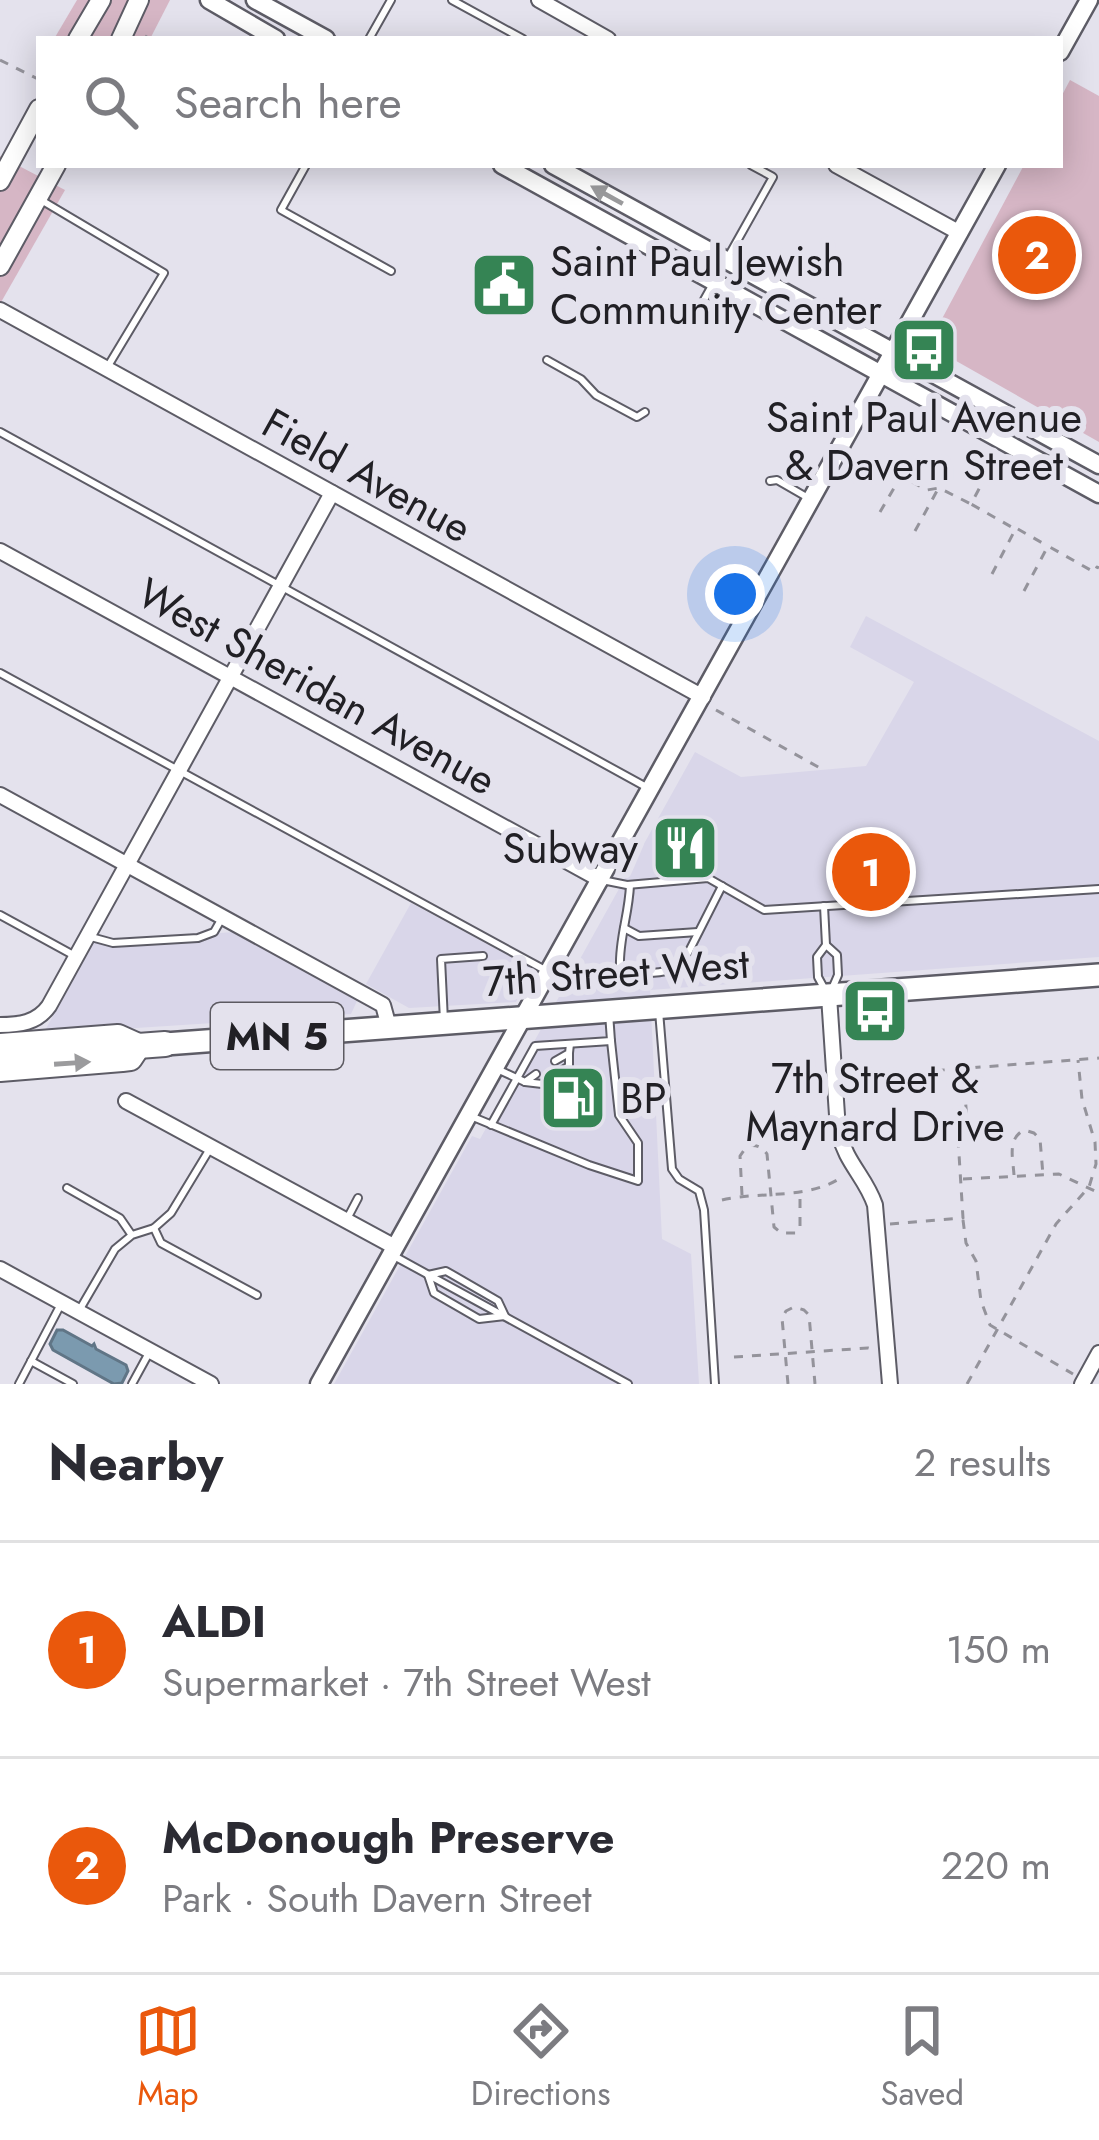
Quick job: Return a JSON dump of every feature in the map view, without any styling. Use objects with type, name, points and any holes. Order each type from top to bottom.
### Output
[{"type":"highway","name":"MN 5","points":[[0,1046],[118,1037],[138,1046],[130,1058],[122,1060],[0,1069]]},
{"type":"highway","name":"7th Street West","points":[[138,1046],[165,1044]]},
{"type":"main road","points":[[80,36],[100,0]]},
{"type":"main road","points":[[123,36],[139,0]]},
{"type":"main road","points":[[0,181],[36,115]]},
{"type":"main road","points":[[0,266],[54,168]]},
{"type":"main road","name":"7th Street West","points":[[165,1044],[1099,975]]},
{"type":"street","points":[[209,0],[271,36]]},
{"type":"street","points":[[255,0],[321,36]]},
{"type":"street","points":[[539,0],[603,36]]},
{"type":"street","points":[[1063,47],[1089,0]]},
{"type":"street","points":[[507,168],[1099,494]]},
{"type":"street","points":[[559,168],[1099,465]]},
{"type":"street","points":[[841,168],[960,233]]},
{"type":"street","points":[[319,1384],[651,789],[709,703],[811,499],[996,168]]},
{"type":"street","name":"Field Avenue","points":[[0,310],[709,703]]},
{"type":"street","points":[[0,1025],[28,1022],[43,1013],[332,494]]},
{"type":"street","name":"West Sheridan Avenue","points":[[0,551],[601,880]]},
{"type":"street","points":[[0,795],[383,1005],[388,1028]]},
{"type":"street","points":[[829,996],[838,1130],[843,1150],[874,1200],[890,1384]]},
{"type":"street","points":[[126,1100],[346,1220],[393,1251]]},
{"type":"street","points":[[0,1269],[211,1384]]},
{"type":"street","points":[[1082,1384],[1099,1354]]},
{"type":"lane","points":[[371,36],[391,0]]},
{"type":"lane","points":[[452,0],[518,36]]},
{"type":"lane","points":[[304,168],[281,210],[391,271]]},
{"type":"lane","points":[[691,323],[773,177],[756,168]]},
{"type":"lane","points":[[38,199],[164,273],[106,369]]},
{"type":"lane","points":[[547,360],[637,417],[645,412]]},
{"type":"lane","points":[[0,432],[651,789]]},
{"type":"lane","points":[[770,481],[777,480],[811,499]]},
{"type":"lane","points":[[0,673],[548,972]]},
{"type":"lane","points":[[601,880],[630,885],[708,878],[764,910],[1099,889]]},
{"type":"lane","points":[[630,885],[629,910],[619,941],[620,966],[635,973],[682,965],[722,886]]},
{"type":"lane","points":[[824,906],[826,945],[817,957],[818,977],[829,996]]},
{"type":"lane","points":[[0,915],[75,956]]},
{"type":"lane","points":[[88,935],[113,943],[198,938],[214,932],[222,918]]},
{"type":"lane","points":[[623,928],[639,936],[698,932]]},
{"type":"lane","points":[[826,945],[837,955],[838,975],[829,996]]},
{"type":"lane","points":[[445,1024],[441,959],[483,956]]},
{"type":"lane","points":[[659,1007],[672,1169],[699,1191],[704,1210],[715,1384]]},
{"type":"lane","points":[[470,1115],[589,1165],[638,1180],[638,1143],[619,1115],[609,1011]]},
{"type":"lane","points":[[491,1125],[521,1081],[535,1046],[570,1048],[611,1041]]},
{"type":"lane","points":[[555,1061],[570,1048]]},
{"type":"lane","points":[[561,1071],[569,1066],[570,1048]]},
{"type":"lane","points":[[496,1069],[521,1081],[542,1084]]},
{"type":"lane","points":[[521,1081],[536,1074]]},
{"type":"lane","points":[[79,1312],[106,1260],[132,1235],[154,1228],[171,1213],[211,1147]]},
{"type":"lane","points":[[67,1188],[120,1218],[132,1235]]},
{"type":"lane","points":[[346,1220],[358,1198]]},
{"type":"lane","points":[[154,1228],[161,1243],[257,1295]]},
{"type":"lane","points":[[393,1251],[428,1275],[434,1293],[479,1319],[505,1316],[628,1384]]},
{"type":"lane","points":[[428,1275],[446,1271],[498,1301],[505,1316]]},
{"type":"lane","points":[[19,1384],[62,1303]]},
{"type":"lane","points":[[131,1384],[149,1351]]},
{"type":"lane","points":[[31,1361],[73,1384]]},
{"type":"path","points":[[0,60],[36,78]]},
{"type":"path","points":[[970,504],[996,457]]},
{"type":"path","points":[[880,512],[901,476],[927,490],[939,488],[1094,572],[1099,568]]},
{"type":"path","points":[[915,531],[939,488]]},
{"type":"path","points":[[992,574],[1016,529]]},
{"type":"path","points":[[1024,591],[1048,546]]},
{"type":"path","points":[[709,703],[820,768]]},
{"type":"path","points":[[853,1096],[869,1093],[891,1073],[1099,1058]]},
{"type":"path","points":[[967,1384],[1056,1224],[1089,1187],[1096,1164],[1095,1142],[1082,1099],[1078,1060]]},
{"type":"path","points":[[963,1068],[967,1121],[958,1138],[963,1218],[985,1316],[997,1330],[1069,1370]]},
{"type":"path","points":[[1014,1176],[1012,1141],[1024,1130],[1040,1139],[1042,1174]]},
{"type":"path","points":[[742,1195],[740,1156],[754,1145],[767,1154],[775,1227],[790,1235],[800,1226],[800,1191]]},
{"type":"path","points":[[722,1199],[829,1186],[854,1168]]},
{"type":"path","points":[[961,1180],[1059,1174],[1099,1192]]},
{"type":"path","points":[[877,1227],[963,1218]]},
{"type":"path","points":[[788,1384],[782,1318],[794,1307],[809,1316],[815,1384]]},
{"type":"path","points":[[734,1358],[868,1348]]},
{"type":"shaded area","points":[[77,0],[170,0],[152,36],[56,36]]},
{"type":"shaded area","points":[[1070,80],[1099,96],[1099,442],[928,345],[1022,168],[1063,168],[1063,93]]},
{"type":"shaded area","points":[[0,156],[65,190],[0,304]]},
{"type":"shaded area","points":[[866,616],[1099,741],[1099,957],[650,990],[662,1239],[691,1254],[699,1384],[334,1384],[472,1136],[480,1139],[695,752],[741,777],[866,766],[914,682],[850,647]]},
{"type":"shaded area","points":[[411,903],[533,969],[516,1002],[409,1008],[366,984]]},
{"type":"shaded area","points":[[234,932],[357,1001],[351,1014],[43,1034],[94,942]]},
{"type":"water","points":[[57,1330],[94,1344],[126,1365],[122,1383],[114,1384],[53,1350],[50,1344]]},
{"type":"place","name":"McDonough Preserve","points":[[1037,255]]},
{"type":"place","name":"Saint Paul Jewish Community Center","points":[[504,285]]},
{"type":"place","name":"Saint Paul Avenue & Davern Street","points":[[924,350]]},
{"type":"place","name":"Subway","points":[[685,848]]},
{"type":"place","name":"ALDI","points":[[871,872]]},
{"type":"place","name":"7th Street & Maynard Drive","points":[[875,1011]]},
{"type":"place","name":"BP","points":[[573,1098]]}]
